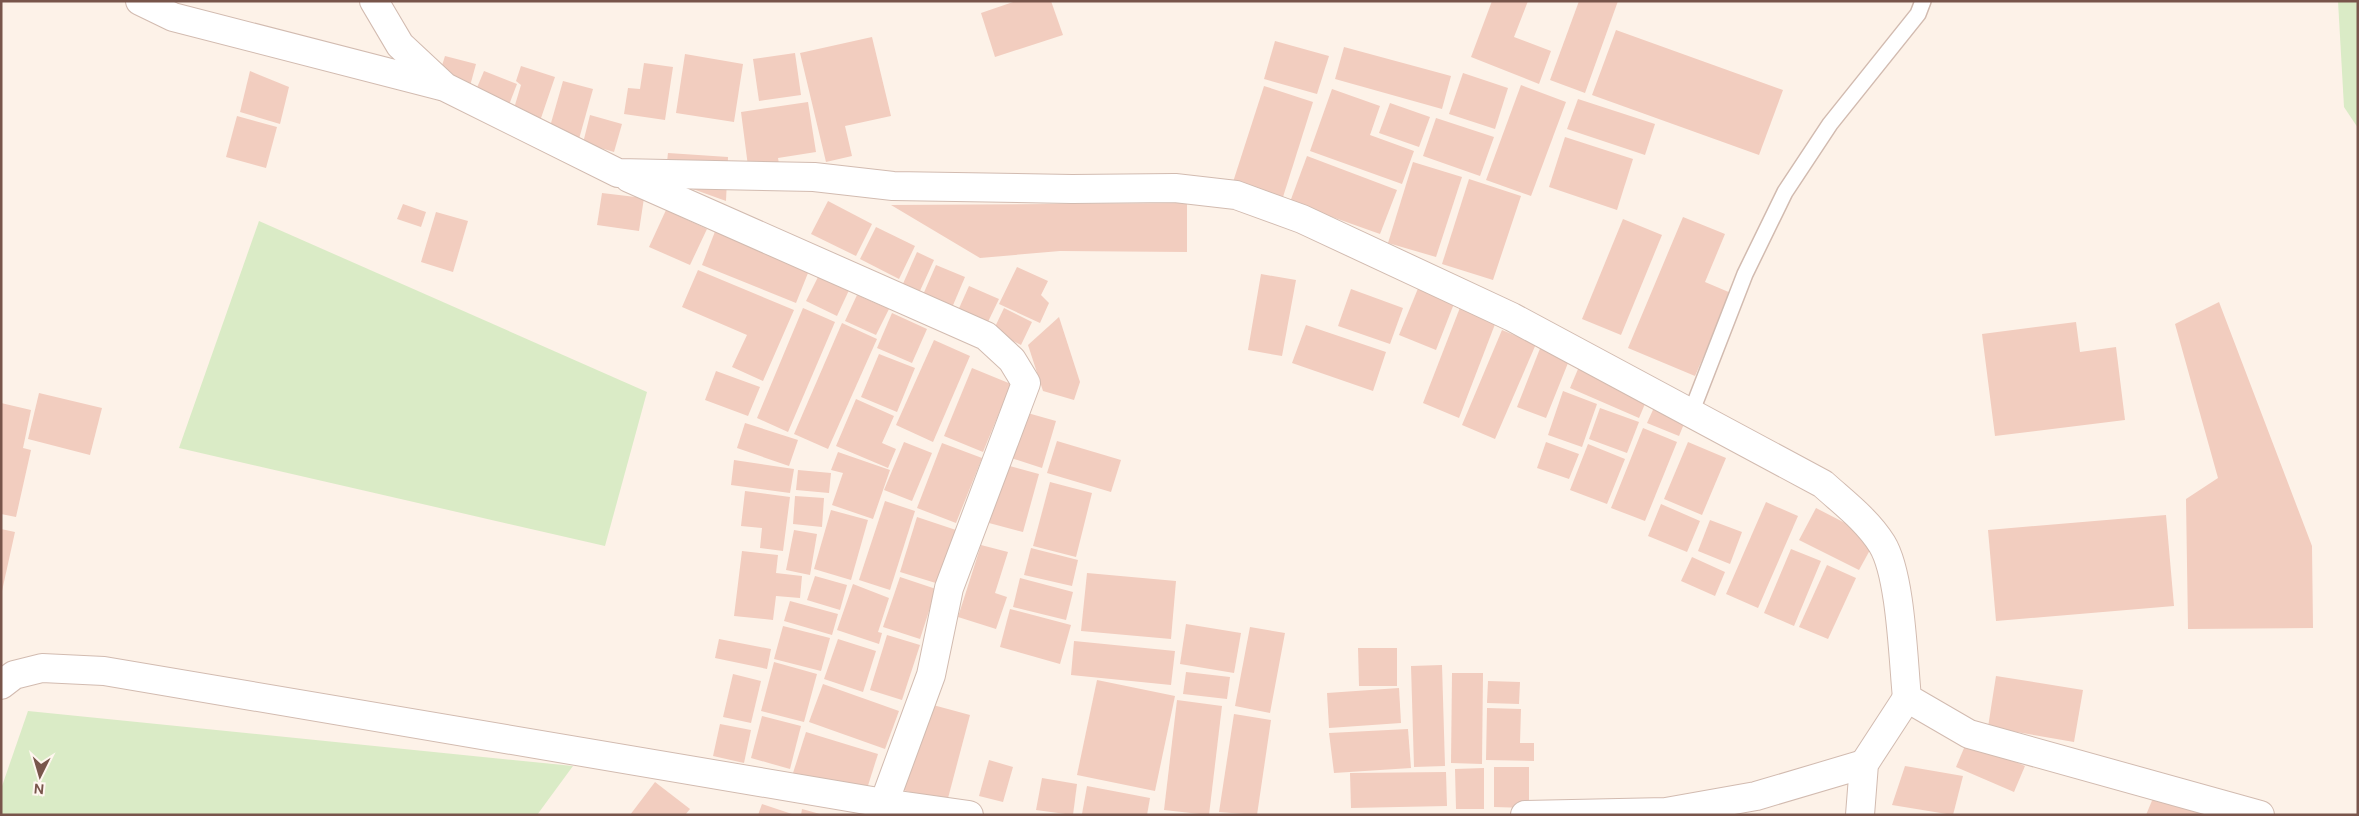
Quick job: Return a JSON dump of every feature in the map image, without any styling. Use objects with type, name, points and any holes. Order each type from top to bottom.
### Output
[{"type":"street","points":[[140,1],[173,16],[445,87],[618,173],[986,336],[1012,360],[1026,382],[949,588],[931,676],[884,803]]},
{"type":"street","points":[[374,1],[400,45],[445,87]]},
{"type":"street","points":[[618,173],[814,177],[893,186],[1072,189],[1175,188],[1236,195],[1302,220],[1512,317],[1823,484],[1864,519],[1883,545],[1895,583],[1907,698],[1864,764],[1860,815]]},
{"type":"street","points":[[1,685],[14,674],[42,668],[104,671],[884,803],[969,815]]},
{"type":"street","points":[[1907,698],[1969,734],[2260,815]]},
{"type":"street","points":[[1525,815],[1666,812],[1756,796],[1864,764]]},
{"type":"lane","points":[[1691,412],[1746,274],[1785,192],[1830,124],[1918,14],[1924,1]]},
{"type":"green space","points":[[2338,1],[2358,1],[2358,128],[2344,107]]},
{"type":"green space","points":[[259,221],[647,392],[605,546],[179,448]]},
{"type":"green space","points":[[28,711],[573,766],[537,815],[1,815],[1,789]]},
{"type":"building","points":[[1016,1],[1051,1],[1063,35],[995,57],[981,13]]},
{"type":"building","points":[[1492,1],[1528,1],[1514,37],[1551,51],[1539,84],[1471,57]]},
{"type":"building","points":[[1579,1],[1618,1],[1585,93],[1550,80]]},
{"type":"building","points":[[1616,30],[1783,90],[1759,155],[1592,95]]},
{"type":"building","points":[[872,37],[891,116],[845,126],[852,156],[826,162],[800,53]]},
{"type":"building","points":[[1275,41],[1329,56],[1317,94],[1264,79]]},
{"type":"building","points":[[1344,47],[1451,76],[1442,109],[1335,79]]},
{"type":"building","points":[[795,53],[801,95],[759,101],[753,59]]},
{"type":"building","points":[[685,54],[743,64],[734,122],[676,113]]},
{"type":"building","points":[[445,56],[476,64],[470,86],[438,78]]},
{"type":"building","points":[[644,63],[673,67],[665,120],[624,114],[628,88],[640,89]]},
{"type":"building","points":[[521,66],[555,77],[539,124],[512,115],[521,85],[516,81]]},
{"type":"building","points":[[250,71],[289,87],[280,124],[240,112]]},
{"type":"building","points":[[484,71],[517,84],[507,110],[473,97]]},
{"type":"building","points":[[1463,73],[1508,88],[1495,129],[1449,114]]},
{"type":"building","points":[[563,81],[593,89],[579,139],[549,130]]},
{"type":"building","points":[[1521,85],[1566,102],[1531,196],[1486,180]]},
{"type":"building","points":[[1264,86],[1313,102],[1283,197],[1233,182]]},
{"type":"building","points":[[1332,89],[1380,106],[1370,135],[1414,151],[1402,184],[1310,151]]},
{"type":"building","points":[[1578,99],[1655,124],[1645,155],[1567,129]]},
{"type":"building","points":[[808,102],[816,152],[778,158],[780,170],[749,174],[741,112]]},
{"type":"building","points":[[1390,103],[1430,117],[1419,147],[1379,133]]},
{"type":"building","points":[[590,115],[622,124],[614,152],[583,143]]},
{"type":"building","points":[[237,116],[277,127],[266,168],[226,157]]},
{"type":"building","points":[[1436,118],[1494,137],[1480,176],[1423,156]]},
{"type":"building","points":[[1565,137],[1633,159],[1617,210],[1549,187]]},
{"type":"building","points":[[668,153],[728,157],[726,201],[665,179]]},
{"type":"building","points":[[1307,156],[1397,190],[1380,234],[1290,202]]},
{"type":"building","points":[[1413,162],[1462,177],[1436,257],[1388,243]]},
{"type":"building","points":[[1469,179],[1521,196],[1493,280],[1442,264]]},
{"type":"building","points":[[602,193],[644,198],[639,231],[597,225]]},
{"type":"building","points":[[828,201],[872,224],[856,256],[811,234]]},
{"type":"building","points":[[1187,203],[1187,252],[1060,251],[980,258],[891,205]]},
{"type":"building","points":[[403,204],[426,212],[421,227],[397,219]]},
{"type":"building","points":[[666,210],[707,229],[690,265],[649,247]]},
{"type":"building","points":[[436,212],[468,221],[453,272],[421,262]]},
{"type":"building","points":[[1683,217],[1725,234],[1705,282],[1731,293],[1695,376],[1628,348]]},
{"type":"building","points":[[1623,219],[1662,235],[1621,335],[1582,319]]},
{"type":"building","points":[[876,227],[915,246],[899,279],[860,259]]},
{"type":"building","points":[[716,229],[810,268],[796,303],[702,265]]},
{"type":"building","points":[[917,252],[934,260],[919,293],[902,286]]},
{"type":"building","points":[[936,265],[965,277],[951,310],[922,297]]},
{"type":"building","points":[[1017,267],[1048,281],[1041,295],[1049,303],[1040,323],[999,304]]},
{"type":"building","points":[[698,270],[794,310],[763,381],[732,367],[747,335],[682,307]]},
{"type":"building","points":[[1261,274],[1296,280],[1282,356],[1248,350]]},
{"type":"building","points":[[819,275],[850,288],[837,316],[806,301]]},
{"type":"building","points":[[969,286],[999,299],[985,328],[956,315]]},
{"type":"building","points":[[1419,286],[1455,301],[1436,350],[1399,335]]},
{"type":"building","points":[[1351,289],[1403,308],[1390,344],[1338,326]]},
{"type":"building","points":[[857,295],[889,309],[876,335],[845,321]]},
{"type":"building","points":[[2219,302],[2312,546],[2313,628],[2188,629],[2186,499],[2218,478],[2175,324]]},
{"type":"building","points":[[1461,305],[1497,319],[1459,418],[1423,403]]},
{"type":"building","points":[[803,308],[835,322],[788,432],[757,418]]},
{"type":"building","points":[[1004,308],[1032,322],[1021,345],[993,331]]},
{"type":"building","points":[[892,313],[927,329],[912,363],[877,348]]},
{"type":"building","points":[[1059,317],[1080,382],[1074,400],[1043,391],[1028,345]]},
{"type":"building","points":[[2076,322],[2080,352],[2116,347],[2125,420],[1995,436],[1982,334]]},
{"type":"building","points":[[842,323],[877,339],[828,449],[794,434]]},
{"type":"building","points":[[1306,325],[1386,352],[1373,391],[1292,363]]},
{"type":"building","points":[[1502,330],[1536,344],[1495,439],[1462,425]]},
{"type":"building","points":[[934,340],[970,356],[933,442],[896,425]]},
{"type":"building","points":[[1541,346],[1570,358],[1546,418],[1517,407]]},
{"type":"building","points":[[879,354],[915,368],[897,412],[861,397]]},
{"type":"building","points":[[1581,362],[1650,392],[1639,418],[1570,388]]},
{"type":"building","points":[[972,368],[1011,384],[983,452],[944,436]]},
{"type":"building","points":[[716,371],[760,387],[748,416],[705,400]]},
{"type":"building","points":[[1563,391],[1597,404],[1582,447],[1548,435]]},
{"type":"building","points":[[39,393],[102,408],[90,455],[28,439]]},
{"type":"building","points":[[856,399],[894,416],[882,443],[896,449],[888,468],[836,446]]},
{"type":"building","points":[[1657,401],[1688,414],[1679,436],[1647,423]]},
{"type":"building","points":[[1,403],[31,410],[23,448],[31,450],[16,517],[1,514]]},
{"type":"building","points":[[1600,408],[1639,422],[1627,453],[1589,439]]},
{"type":"building","points":[[1024,412],[1056,421],[1042,468],[1011,458]]},
{"type":"building","points":[[745,423],[798,440],[789,466],[737,448]]},
{"type":"building","points":[[1643,428],[1677,442],[1645,521],[1611,508]]},
{"type":"building","points":[[1057,441],[1121,460],[1111,492],[1047,473]]},
{"type":"building","points":[[904,442],[932,453],[912,501],[884,490]]},
{"type":"building","points":[[1546,442],[1579,454],[1569,479],[1537,468]]},
{"type":"building","points":[[1688,442],[1726,458],[1702,515],[1664,499]]},
{"type":"building","points":[[942,443],[982,458],[956,523],[917,508]]},
{"type":"building","points":[[1588,444],[1625,459],[1607,504],[1570,490]]},
{"type":"building","points":[[838,452],[890,470],[873,519],[832,505],[843,473],[831,470]]},
{"type":"building","points":[[734,460],[794,469],[790,493],[731,485]]},
{"type":"building","points":[[1006,465],[1039,474],[1023,532],[989,523]]},
{"type":"building","points":[[798,470],[831,473],[829,493],[796,490]]},
{"type":"building","points":[[1050,482],[1092,493],[1076,557],[1033,546]]},
{"type":"building","points":[[745,491],[790,497],[783,551],[760,548],[762,528],[741,526]]},
{"type":"building","points":[[795,496],[824,498],[822,527],[793,524]]},
{"type":"building","points":[[885,501],[915,511],[890,590],[859,580]]},
{"type":"building","points":[[1766,502],[1798,516],[1758,608],[1726,594]]},
{"type":"building","points":[[1661,504],[1700,521],[1687,552],[1648,536]]},
{"type":"building","points":[[1816,508],[1876,539],[1859,570],[1799,540]]},
{"type":"building","points":[[831,510],[868,520],[851,580],[814,569]]},
{"type":"building","points":[[2166,515],[2174,606],[1996,621],[1988,530]]},
{"type":"building","points":[[917,517],[956,530],[939,584],[900,572]]},
{"type":"building","points":[[1710,520],[1742,532],[1730,564],[1698,551]]},
{"type":"building","points":[[1,529],[15,532],[2,591],[1,591]]},
{"type":"building","points":[[794,530],[817,534],[810,575],[786,570]]},
{"type":"building","points":[[981,545],[1008,552],[995,593],[1007,597],[996,629],[958,617]]},
{"type":"building","points":[[1031,548],[1078,560],[1072,586],[1024,575]]},
{"type":"building","points":[[1791,549],[1821,561],[1794,626],[1764,613]]},
{"type":"building","points":[[742,551],[778,555],[776,573],[802,576],[800,598],[776,596],[773,620],[734,616]]},
{"type":"building","points":[[1692,557],[1725,572],[1715,596],[1681,581]]},
{"type":"building","points":[[1827,565],[1856,578],[1828,639],[1799,627]]},
{"type":"building","points":[[1087,573],[1176,581],[1171,639],[1081,631]]},
{"type":"building","points":[[815,576],[847,585],[840,610],[807,600]]},
{"type":"building","points":[[900,577],[936,589],[920,639],[883,627]]},
{"type":"building","points":[[1020,578],[1073,592],[1066,620],[1013,607]]},
{"type":"building","points":[[853,584],[889,598],[878,632],[882,633],[879,644],[837,630]]},
{"type":"building","points":[[790,601],[838,614],[832,635],[784,621]]},
{"type":"building","points":[[1010,609],[1071,625],[1060,664],[1000,647]]},
{"type":"building","points":[[1186,624],[1241,633],[1234,673],[1180,664]]},
{"type":"building","points":[[783,626],[830,638],[821,671],[774,659]]},
{"type":"building","points":[[1250,627],[1285,633],[1270,713],[1235,706]]},
{"type":"building","points":[[887,635],[920,645],[902,700],[870,690]]},
{"type":"building","points":[[719,639],[771,649],[767,669],[715,658]]},
{"type":"building","points":[[838,639],[876,651],[863,692],[824,679]]},
{"type":"building","points":[[1074,641],[1175,651],[1171,685],[1071,675]]},
{"type":"building","points":[[1358,648],[1397,648],[1397,686],[1359,686]]},
{"type":"building","points":[[774,662],[817,674],[804,722],[761,711]]},
{"type":"building","points":[[1442,665],[1445,766],[1414,767],[1411,666]]},
{"type":"building","points":[[1186,672],[1230,677],[1227,699],[1183,694]]},
{"type":"building","points":[[1452,673],[1483,673],[1482,764],[1451,763]]},
{"type":"building","points":[[733,674],[761,681],[751,723],[723,717]]},
{"type":"building","points":[[1996,676],[2083,690],[2074,742],[1988,727]]},
{"type":"building","points":[[1097,680],[1175,696],[1155,791],[1077,775]]},
{"type":"building","points":[[1488,681],[1520,682],[1519,704],[1487,703]]},
{"type":"building","points":[[823,684],[899,711],[885,749],[809,722]]},
{"type":"building","points":[[1399,688],[1401,723],[1329,728],[1327,693]]},
{"type":"building","points":[[1177,700],[1222,706],[1209,815],[1164,810]]},
{"type":"building","points":[[922,702],[970,715],[947,802],[899,789]]},
{"type":"building","points":[[1487,708],[1521,709],[1520,743],[1534,743],[1534,761],[1486,760]]},
{"type":"building","points":[[1234,714],[1271,720],[1257,815],[1219,812]]},
{"type":"building","points":[[762,716],[801,726],[790,769],[751,758]]},
{"type":"building","points":[[720,724],[751,730],[744,763],[713,756]]},
{"type":"building","points":[[1408,729],[1411,768],[1334,773],[1329,733]]},
{"type":"building","points":[[806,732],[878,754],[865,795],[793,773]]},
{"type":"building","points":[[1967,741],[2025,766],[2014,792],[1956,767]]},
{"type":"building","points":[[989,760],[1013,767],[1003,802],[979,796]]},
{"type":"building","points":[[1905,766],[1963,776],[1953,815],[1892,805]]},
{"type":"building","points":[[1494,767],[1529,767],[1529,808],[1494,807]]},
{"type":"building","points":[[1484,768],[1484,809],[1456,809],[1455,769]]},
{"type":"building","points":[[1446,772],[1447,806],[1351,808],[1350,773]]},
{"type":"building","points":[[1042,778],[1077,784],[1073,815],[1036,810]]},
{"type":"building","points":[[655,782],[690,809],[685,815],[630,815]]},
{"type":"building","points":[[1087,786],[1150,798],[1147,815],[1082,814]]},
{"type":"building","points":[[2156,791],[2206,813],[2205,815],[2146,815]]},
{"type":"building","points":[[762,804],[792,814],[792,815],[758,815]]},
{"type":"building","points":[[802,809],[820,814],[820,815],[801,815]]}]
